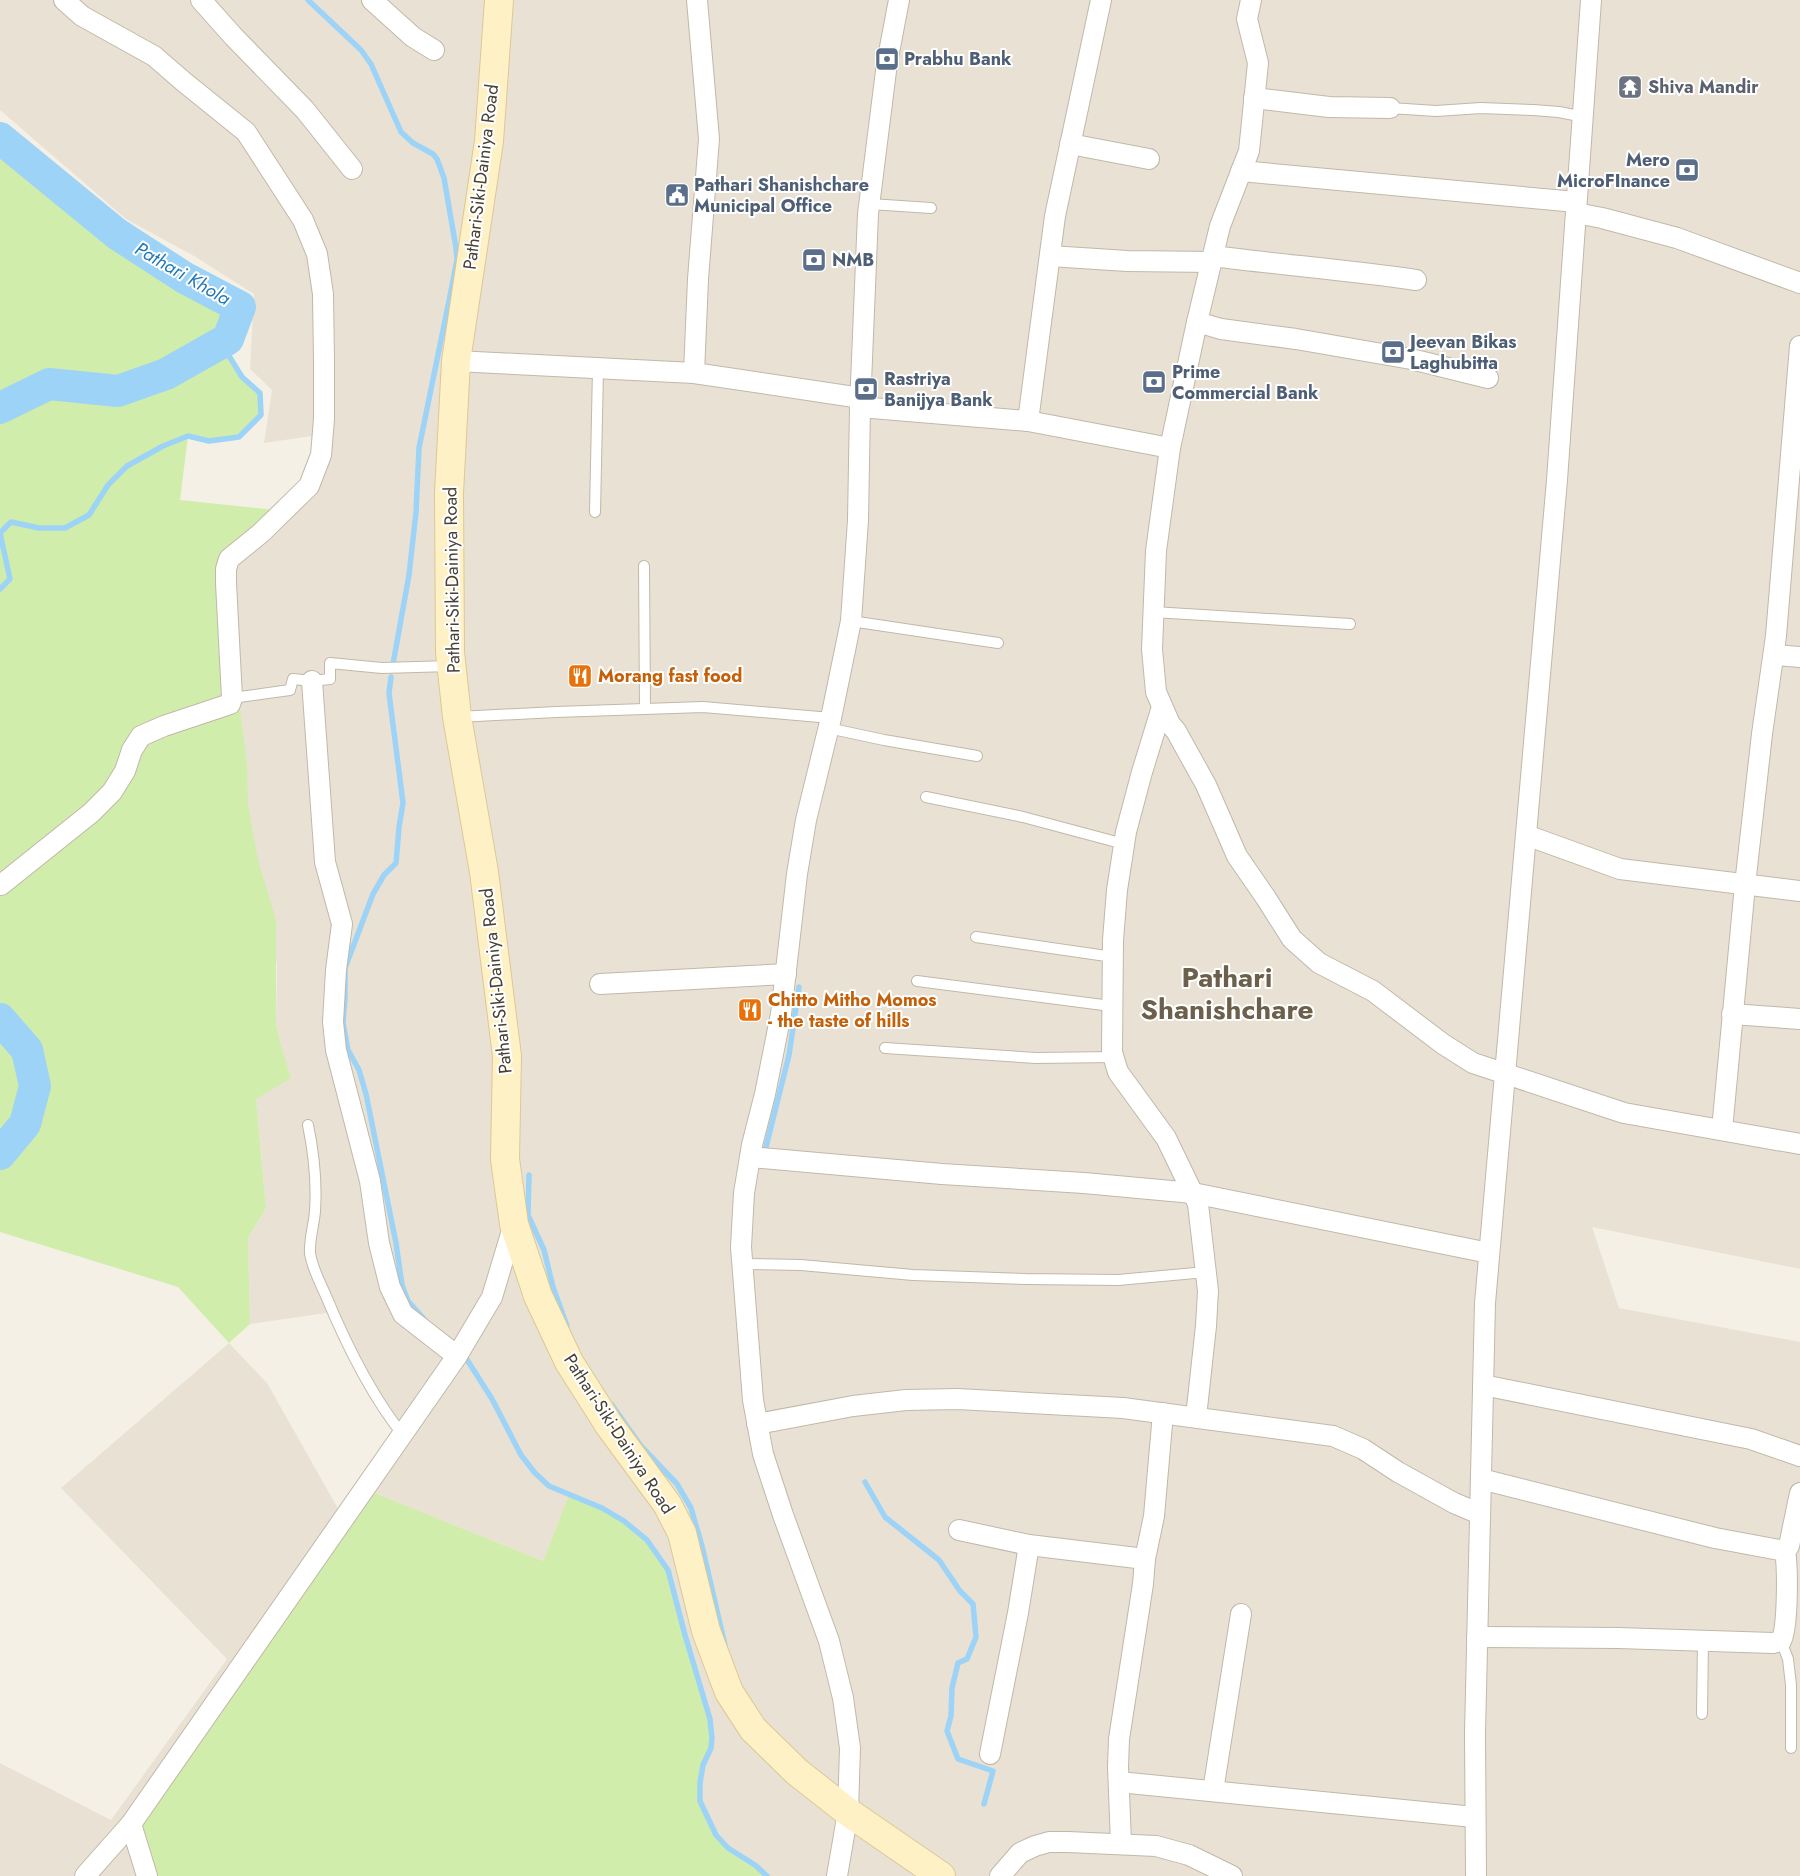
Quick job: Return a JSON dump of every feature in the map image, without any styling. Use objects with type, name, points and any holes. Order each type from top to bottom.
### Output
[{"type":"main road","name":"Pathari-Siki-Dainiya Road","points":[[500,0],[489,140],[456,361],[449,493],[452,666],[457,718],[484,872],[507,1056],[505,1159],[514,1224],[538,1296],[569,1362],[609,1425],[667,1504],[682,1533],[706,1631],[729,1692],[754,1729],[797,1772],[848,1812],[942,1876]]},
{"type":"street","points":[[1,885],[91,813],[112,792],[125,771],[132,750],[141,736],[164,726],[223,708],[230,704],[232,698],[226,583],[226,569],[229,559],[261,533],[309,486],[321,455],[324,419],[323,294],[317,254],[303,220],[246,132],[154,56],[82,16],[64,0]]},
{"type":"street","points":[[201,0],[232,36],[305,110],[352,169]]},
{"type":"street","points":[[372,0],[413,37],[434,50]]},
{"type":"street","points":[[694,373],[698,279],[709,140],[697,0]]},
{"type":"street","points":[[837,1876],[848,1812],[850,1748],[843,1698],[829,1641],[763,1454],[757,1424],[741,1247],[744,1193],[777,1032],[786,974],[798,865],[806,820],[851,621],[858,520],[860,403],[870,204],[887,63],[899,0]]},
{"type":"street","points":[[1028,421],[1055,216],[1101,0]]},
{"type":"street","points":[[1251,0],[1247,20],[1258,63],[1248,151],[1220,226],[1197,322],[1170,448],[1156,550],[1152,649],[1156,692],[1170,724],[1176,731],[1206,785],[1237,856],[1292,939],[1319,963],[1373,991],[1443,1044],[1473,1063],[1504,1075],[1624,1113],[1800,1144]]},
{"type":"street","points":[[1476,1876],[1474,1817],[1485,1303],[1557,480],[1591,0]]},
{"type":"street","points":[[1254,98],[1329,107],[1390,108]]},
{"type":"street","points":[[1070,144],[1149,159]]},
{"type":"street","points":[[1241,171],[1576,207],[1602,218],[1677,238],[1800,283]]},
{"type":"street","points":[[1050,256],[1127,261],[1213,259],[1353,271],[1416,280]]},
{"type":"street","points":[[1197,322],[1221,329],[1296,339],[1412,359],[1488,378]]},
{"type":"street","points":[[1722,1130],[1745,885],[1762,734],[1774,655],[1800,346]]},
{"type":"street","points":[[456,361],[694,373],[860,403],[1028,421],[1170,448]]},
{"type":"street","points":[[1774,655],[1800,658]]},
{"type":"street","points":[[312,681],[325,862],[342,924],[336,970],[333,1022],[336,1050],[370,1181],[390,1287],[404,1314],[457,1356]]},
{"type":"street","points":[[1162,707],[1142,772],[1124,844],[1117,890],[1111,1006],[1112,1052],[1118,1072],[1166,1138],[1198,1204],[1208,1291],[1196,1417]]},
{"type":"street","points":[[1526,835],[1620,868],[1800,891]]},
{"type":"street","points":[[600,984],[786,974]]},
{"type":"street","points":[[1732,1014],[1800,1019]]},
{"type":"street","points":[[750,1157],[1193,1193],[1489,1253]]},
{"type":"street","points":[[85,1876],[131,1824],[457,1356],[492,1297],[514,1224]]},
{"type":"street","points":[[1483,1385],[1751,1439],[1800,1456]]},
{"type":"street","points":[[757,1424],[853,1406],[906,1400],[957,1399],[1123,1408],[1196,1417],[1333,1436],[1363,1449],[1454,1503],[1480,1514]]},
{"type":"street","points":[[1121,1843],[1120,1739],[1145,1559],[1154,1516],[1163,1413]]},
{"type":"street","points":[[1481,1479],[1715,1538],[1785,1551]]},
{"type":"street","points":[[1478,1637],[1618,1638],[1773,1643],[1781,1641],[1793,1599],[1785,1551],[1789,1546],[1800,1493]]},
{"type":"street","points":[[958,1530],[1029,1544],[1145,1559]]},
{"type":"street","points":[[990,1754],[1018,1614],[1029,1544]]},
{"type":"street","points":[[1213,1792],[1241,1614]]},
{"type":"street","points":[[1119,1782],[1474,1817]]},
{"type":"street","points":[[131,1824],[147,1876]]},
{"type":"street","points":[[1000,1876],[1020,1853],[1049,1842],[1121,1843],[1156,1846],[1189,1856],[1232,1876]]},
{"type":"lane","points":[[1390,108],[1436,111],[1481,108],[1532,110],[1559,112],[1584,117]]},
{"type":"lane","points":[[870,204],[931,208]]},
{"type":"lane","points":[[596,512],[598,368]]},
{"type":"lane","points":[[644,566],[645,709]]},
{"type":"lane","points":[[1153,612],[1350,624]]},
{"type":"lane","points":[[851,621],[998,643]]},
{"type":"lane","points":[[232,698],[290,690],[293,679],[312,681],[330,679],[330,663],[382,668],[452,666]]},
{"type":"lane","points":[[457,718],[556,712],[703,707],[829,723],[884,740],[977,756]]},
{"type":"lane","points":[[926,798],[1023,817],[1124,844]]},
{"type":"lane","points":[[976,937],[1113,958]]},
{"type":"lane","points":[[917,981],[1111,1006]]},
{"type":"lane","points":[[885,1048],[1036,1058],[1114,1057]]},
{"type":"lane","points":[[308,1125],[315,1160],[316,1198],[310,1252],[313,1267],[332,1312],[368,1385],[403,1435]]},
{"type":"lane","points":[[742,1264],[801,1265],[913,1275],[1026,1279],[1118,1280],[1206,1272]]},
{"type":"lane","points":[[1702,1641],[1702,1714]]},
{"type":"lane","points":[[1781,1641],[1788,1659],[1791,1684],[1791,1748]]},
{"type":"shaded area","points":[[0,0],[1800,0],[1800,1269],[1592,1227],[1619,1308],[1800,1342],[1800,1876],[767,1876],[755,1865],[728,1848],[716,1835],[700,1801],[703,1765],[711,1748],[710,1719],[698,1683],[668,1570],[647,1540],[624,1521],[602,1508],[569,1495],[543,1561],[365,1489],[403,1435],[333,1312],[250,1324],[248,1238],[266,1208],[256,1099],[282,1049],[276,1023],[277,964],[230,809],[200,585],[325,469],[312,436],[264,443],[272,390],[250,369],[254,294],[194,256],[126,219],[0,110]]},
{"type":"shaded area","points":[[229,1343],[267,1383],[344,1519],[147,1876],[0,1876],[0,1763],[111,1820],[227,1659],[61,1488]]},
{"type":"green space","points":[[0,138],[117,234],[185,278],[240,307],[228,339],[222,343],[242,377],[260,393],[261,415],[239,437],[209,441],[188,436],[180,500],[285,511],[229,559],[230,704],[240,709],[247,765],[248,805],[258,860],[276,920],[276,1023],[291,1078],[256,1099],[266,1208],[248,1238],[250,1324],[229,1343],[178,1287],[0,1232]]},
{"type":"green space","points":[[365,1489],[543,1561],[569,1495],[602,1508],[624,1521],[647,1540],[668,1570],[698,1683],[710,1719],[711,1748],[703,1765],[700,1801],[716,1835],[728,1848],[755,1865],[767,1876],[147,1876],[131,1824]]},
{"type":"waterway","points":[[308,0],[361,50],[371,64],[401,132],[413,143],[433,154],[437,159],[444,178],[456,248],[457,259],[419,448],[416,512],[409,575],[393,664]]},
{"type":"waterway","name":"Pathari Khola","points":[[0,138],[117,234],[185,278],[240,307],[228,339],[166,374],[118,391],[49,384],[0,408]]},
{"type":"waterway","points":[[0,589],[10,579],[0,533],[11,522],[39,528],[65,528],[89,515],[108,485],[127,466],[163,446],[188,436],[209,441],[239,437],[261,415],[260,393],[242,377],[221,343]]},
{"type":"waterway","points":[[391,677],[389,693],[403,803],[396,863],[384,875],[373,894],[345,968],[343,1023],[348,1050],[359,1070],[366,1094],[396,1243],[402,1285],[408,1301],[425,1320]]},
{"type":"waterway","points":[[765,1151],[789,1055],[799,987]]},
{"type":"waterway","name":"Pathari Khola","points":[[0,1019],[27,1050],[35,1086],[25,1124],[0,1154]]},
{"type":"waterway","points":[[529,1175],[528,1215],[544,1250],[553,1287],[567,1326]]},
{"type":"waterway","points":[[466,1358],[492,1399],[521,1455],[535,1473],[549,1486],[602,1508],[624,1521],[647,1540],[668,1570],[710,1719],[711,1748],[703,1765],[700,1801],[716,1835],[728,1848],[755,1865],[767,1876]]},
{"type":"waterway","points":[[612,1405],[641,1446],[677,1484],[691,1508],[702,1546],[725,1645]]},
{"type":"waterway","points":[[865,1482],[885,1517],[939,1560],[960,1591],[973,1604],[976,1637],[967,1659],[958,1663],[952,1688],[951,1716],[947,1731],[958,1759],[993,1771],[984,1804]]},
{"type":"place","name":"Prabhu Bank","points":[[887,59]]},
{"type":"place","name":"Shiva Mandir","points":[[1630,87]]},
{"type":"place","name":"Mero MicroFInance","points":[[1687,170]]},
{"type":"place","name":"Pathari Shanishchare Municipal Office","points":[[677,195]]},
{"type":"place","name":"NMB","points":[[814,260]]},
{"type":"place","name":"Jeevan Bikas Laghubitta","points":[[1393,352]]},
{"type":"place","name":"Prime Commercial Bank","points":[[1154,382]]},
{"type":"place","name":"Rastriya Banijya Bank","points":[[866,389]]},
{"type":"place","name":"Morang fast food","points":[[580,676]]},
{"type":"place","name":"Chitto Mitho Momos - the taste of hills","points":[[750,1010]]},
{"type":"district","name":"Pathari Shanishchare","points":[[1227,993]]}]
